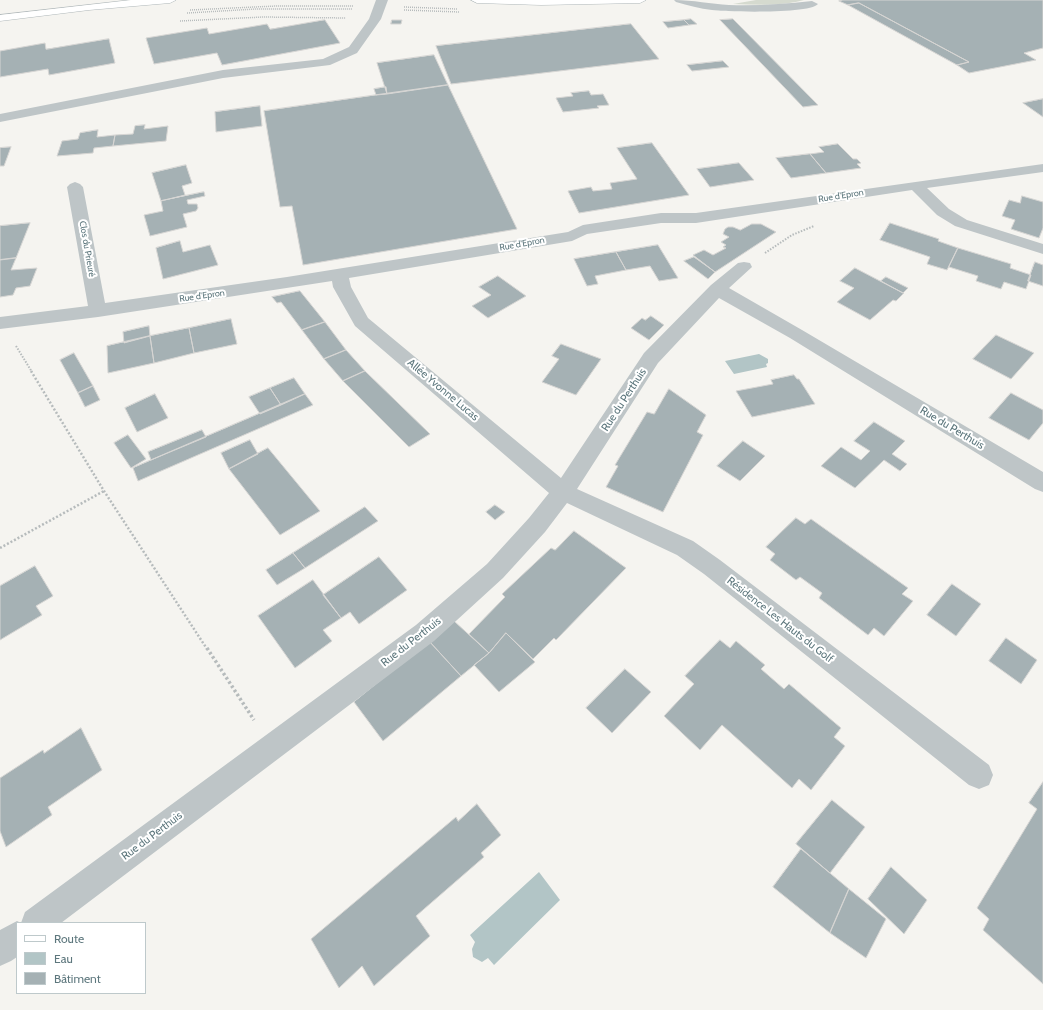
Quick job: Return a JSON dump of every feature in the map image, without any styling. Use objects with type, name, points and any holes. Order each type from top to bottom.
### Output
[{"type":"main road","points":[[0,18],[90,7],[170,0]]},
{"type":"main road","points":[[476,0],[563,2],[640,0]]},
{"type":"street","points":[[0,118],[223,74],[326,62],[353,50],[375,19],[382,0]]},
{"type":"street","points":[[680,0],[713,8],[787,7],[812,4]]},
{"type":"street","name":"Rue d'Epron","points":[[1,323],[98,311],[340,275],[572,236],[583,230],[661,218],[696,218],[1043,168]]},
{"type":"street","points":[[916,186],[943,212],[962,223],[1043,249]]},
{"type":"street","name":"Clos du Prieuré","points":[[75,187],[98,311]]},
{"type":"street","name":"Rue du Perthuis","points":[[37,922],[424,633],[495,571],[537,525],[563,492],[651,358],[716,290],[744,267]]},
{"type":"street","name":"Allée Yvonne Lucas","points":[[340,275],[342,287],[361,322],[563,492]]},
{"type":"street","name":"Rue du Perthuis","points":[[716,290],[796,334],[1043,483]]},
{"type":"street","name":"Résidence Les Hauts du Golf","points":[[563,492],[685,548],[712,567],[979,775]]},
{"type":"street","points":[[0,950],[16,939]]},
{"type":"path","points":[[179,21],[211,18],[327,16],[375,19]]},
{"type":"path","points":[[744,267],[792,235],[819,224]]},
{"type":"path","points":[[1,323],[104,491],[272,747]]},
{"type":"path","points":[[0,548],[104,491]]},
{"type":"shaded area","points":[[756,0],[804,0],[778,4],[733,4]]},
{"type":"water","points":[[759,354],[768,359],[768,363],[766,364],[767,367],[734,374],[725,361]]},
{"type":"water","points":[[539,872],[560,900],[494,965],[488,958],[482,962],[473,957],[472,949],[475,942],[470,935]]},
{"type":"building","points":[[1043,0],[1043,48],[1024,53],[1036,60],[969,73],[957,65],[969,62],[859,3],[848,5],[839,1]]},
{"type":"building","points":[[859,3],[969,62],[957,65],[848,5]]},
{"type":"building","points":[[691,19],[697,24],[689,25],[684,20]]},
{"type":"building","points":[[733,19],[818,105],[803,107],[720,20]]},
{"type":"building","points":[[325,20],[340,43],[222,65],[217,53],[154,64],[146,38],[207,28],[209,34],[267,24],[270,29]]},
{"type":"building","points":[[392,20],[402,20],[401,24],[391,24]]},
{"type":"building","points":[[684,20],[689,25],[668,28],[663,22]]},
{"type":"building","points":[[631,24],[659,59],[451,84],[436,46]]},
{"type":"building","points":[[109,39],[115,63],[49,75],[48,69],[0,77],[0,51],[45,43],[46,49]]},
{"type":"building","points":[[434,55],[448,85],[387,94],[377,63]]},
{"type":"building","points":[[723,61],[729,67],[692,71],[687,65]]},
{"type":"building","points":[[448,85],[517,229],[303,265],[292,206],[280,207],[264,111]]},
{"type":"building","points":[[386,87],[387,94],[376,95],[374,89]]},
{"type":"building","points":[[589,91],[591,95],[603,94],[609,105],[597,106],[599,108],[563,112],[556,98],[573,96],[571,93]]},
{"type":"building","points":[[1043,99],[1043,117],[1023,103]]},
{"type":"building","points":[[260,106],[262,126],[216,132],[215,112]]},
{"type":"building","points":[[145,125],[144,129],[168,126],[166,141],[113,146],[115,135],[133,134],[135,126]]},
{"type":"building","points":[[98,130],[97,137],[115,135],[113,146],[94,148],[93,153],[57,156],[62,141],[78,139],[80,133]]},
{"type":"building","points":[[652,143],[689,195],[579,213],[568,191],[591,187],[593,191],[612,189],[610,183],[637,179],[617,148]]},
{"type":"building","points":[[838,144],[853,159],[857,159],[861,163],[857,164],[861,168],[826,173],[810,154],[824,152],[819,147]]},
{"type":"building","points":[[11,147],[4,166],[0,166],[0,148]]},
{"type":"building","points":[[810,154],[826,173],[791,178],[776,158]]},
{"type":"building","points":[[739,163],[754,180],[710,187],[697,169]]},
{"type":"building","points":[[186,165],[192,183],[182,186],[185,195],[161,201],[152,173]]},
{"type":"building","points":[[204,192],[205,196],[187,200],[188,204],[197,204],[198,208],[196,211],[183,214],[187,227],[150,236],[144,215],[163,211],[161,201]]},
{"type":"building","points":[[1022,196],[1043,202],[1043,228],[1039,238],[1011,229],[1015,220],[1002,216],[1009,200],[1020,203]]},
{"type":"building","points":[[30,223],[16,258],[0,260],[0,226]]},
{"type":"building","points":[[890,223],[939,239],[938,241],[958,248],[947,270],[927,264],[930,257],[880,240]]},
{"type":"building","points":[[752,224],[761,224],[776,232],[715,272],[693,255],[704,250],[713,255],[726,248],[723,247],[726,245],[721,242],[729,237],[723,234],[725,229],[728,227],[733,227],[740,230]]},
{"type":"building","points":[[180,241],[183,252],[210,245],[218,265],[163,279],[156,248]]},
{"type":"building","points":[[658,245],[678,278],[659,281],[650,266],[626,270],[616,252]]},
{"type":"building","points":[[958,248],[1011,264],[1010,268],[1031,275],[1026,289],[1004,282],[1001,289],[976,281],[978,276],[949,267]]},
{"type":"building","points":[[616,252],[626,270],[595,276],[598,284],[587,286],[574,259]]},
{"type":"building","points":[[694,257],[715,272],[708,279],[684,261]]},
{"type":"building","points":[[16,258],[11,270],[37,268],[30,286],[16,288],[13,295],[0,297],[0,260]]},
{"type":"building","points":[[1035,262],[1043,265],[1043,286],[1028,281]]},
{"type":"building","points":[[855,268],[904,293],[896,301],[893,300],[870,320],[837,302],[854,288],[840,281]]},
{"type":"building","points":[[498,276],[526,296],[488,318],[472,306],[491,295],[479,287]]},
{"type":"building","points":[[886,277],[908,288],[903,293],[881,281]]},
{"type":"building","points":[[300,291],[325,322],[302,330],[281,302],[277,303],[272,297]]},
{"type":"building","points":[[651,316],[664,325],[649,340],[631,328],[642,318],[645,320]]},
{"type":"building","points":[[231,319],[237,344],[194,353],[189,328]]},
{"type":"building","points":[[325,322],[346,350],[324,359],[302,330]]},
{"type":"building","points":[[149,326],[150,336],[124,343],[123,332]]},
{"type":"building","points":[[189,328],[194,353],[154,363],[150,336]]},
{"type":"building","points":[[996,335],[1034,353],[1011,379],[973,359]]},
{"type":"building","points":[[150,336],[154,363],[108,373],[107,346]]},
{"type":"building","points":[[561,344],[601,359],[576,395],[542,382],[559,359],[552,356]]},
{"type":"building","points":[[346,350],[365,371],[343,381],[324,359]]},
{"type":"building","points":[[74,353],[93,386],[78,393],[60,360]]},
{"type":"building","points":[[365,371],[430,434],[409,447],[343,381]]},
{"type":"building","points":[[794,375],[797,379],[799,379],[815,404],[752,417],[736,391],[773,384],[771,380]]},
{"type":"building","points":[[294,378],[305,394],[281,405],[270,388]]},
{"type":"building","points":[[93,386],[100,400],[85,407],[78,393]]},
{"type":"building","points":[[270,388],[281,405],[260,414],[249,397]]},
{"type":"building","points":[[669,389],[706,415],[697,432],[703,435],[663,512],[606,487],[618,466],[615,465],[647,412],[654,414]]},
{"type":"building","points":[[1011,393],[1043,410],[1043,423],[1029,440],[989,418]]},
{"type":"building","points":[[155,394],[168,418],[137,432],[125,408]]},
{"type":"building","points":[[305,394],[313,405],[138,481],[133,468]]},
{"type":"building","points":[[874,422],[905,441],[892,454],[907,464],[900,471],[884,460],[855,488],[821,466],[841,447],[861,460],[870,451],[854,441]]},
{"type":"building","points":[[202,430],[206,437],[151,460],[148,452]]},
{"type":"building","points":[[128,435],[146,459],[131,468],[114,443]]},
{"type":"building","points":[[250,440],[258,454],[229,469],[221,453]]},
{"type":"building","points":[[743,441],[765,456],[740,481],[717,466]]},
{"type":"building","points":[[268,448],[320,511],[280,535],[229,469]]},
{"type":"building","points":[[495,505],[505,512],[495,520],[486,512]]},
{"type":"building","points":[[365,507],[378,521],[305,568],[293,553]]},
{"type":"building","points":[[796,518],[805,524],[811,519],[908,588],[902,594],[913,601],[884,636],[874,628],[868,635],[819,598],[822,593],[800,577],[796,580],[770,560],[775,554],[766,547]]},
{"type":"building","points":[[574,531],[626,568],[556,640],[554,638],[533,659],[506,633],[489,653],[469,634],[505,597],[502,594],[551,548],[555,550]]},
{"type":"building","points":[[293,553],[305,568],[277,585],[266,570]]},
{"type":"building","points":[[379,557],[407,590],[359,624],[350,612],[341,618],[323,595]]},
{"type":"building","points":[[35,566],[53,596],[36,606],[42,615],[0,640],[0,586]]},
{"type":"building","points":[[313,580],[341,618],[323,630],[332,641],[295,668],[258,616]]},
{"type":"building","points":[[952,584],[981,604],[956,636],[927,615]]},
{"type":"building","points":[[454,621],[489,653],[461,676],[429,641]]},
{"type":"building","points":[[506,633],[535,662],[499,692],[474,665],[489,653]]},
{"type":"building","points":[[1006,638],[1037,660],[1021,684],[989,661]]},
{"type":"building","points":[[720,640],[730,648],[736,641],[765,665],[761,669],[784,689],[789,684],[841,728],[834,737],[845,746],[811,790],[799,779],[792,788],[722,725],[700,750],[664,716],[694,684],[685,676]]},
{"type":"building","points":[[429,641],[461,676],[383,741],[354,702]]},
{"type":"building","points":[[625,669],[651,692],[612,733],[586,708]]},
{"type":"building","points":[[81,728],[102,770],[48,807],[52,815],[6,847],[0,831],[0,778],[43,750],[44,753]]},
{"type":"building","points":[[1043,782],[1043,984],[983,930],[989,919],[977,908],[1037,809],[1029,803]]},
{"type":"building","points":[[832,800],[865,827],[830,873],[796,844]]},
{"type":"building","points":[[477,804],[501,835],[481,853],[484,857],[416,916],[430,936],[374,986],[362,966],[339,988],[311,939],[456,817],[458,821]]},
{"type":"building","points":[[801,849],[849,889],[830,933],[773,887]]},
{"type":"building","points":[[891,867],[927,900],[904,934],[868,899]]},
{"type":"building","points":[[849,889],[886,919],[866,958],[830,933]]}]
